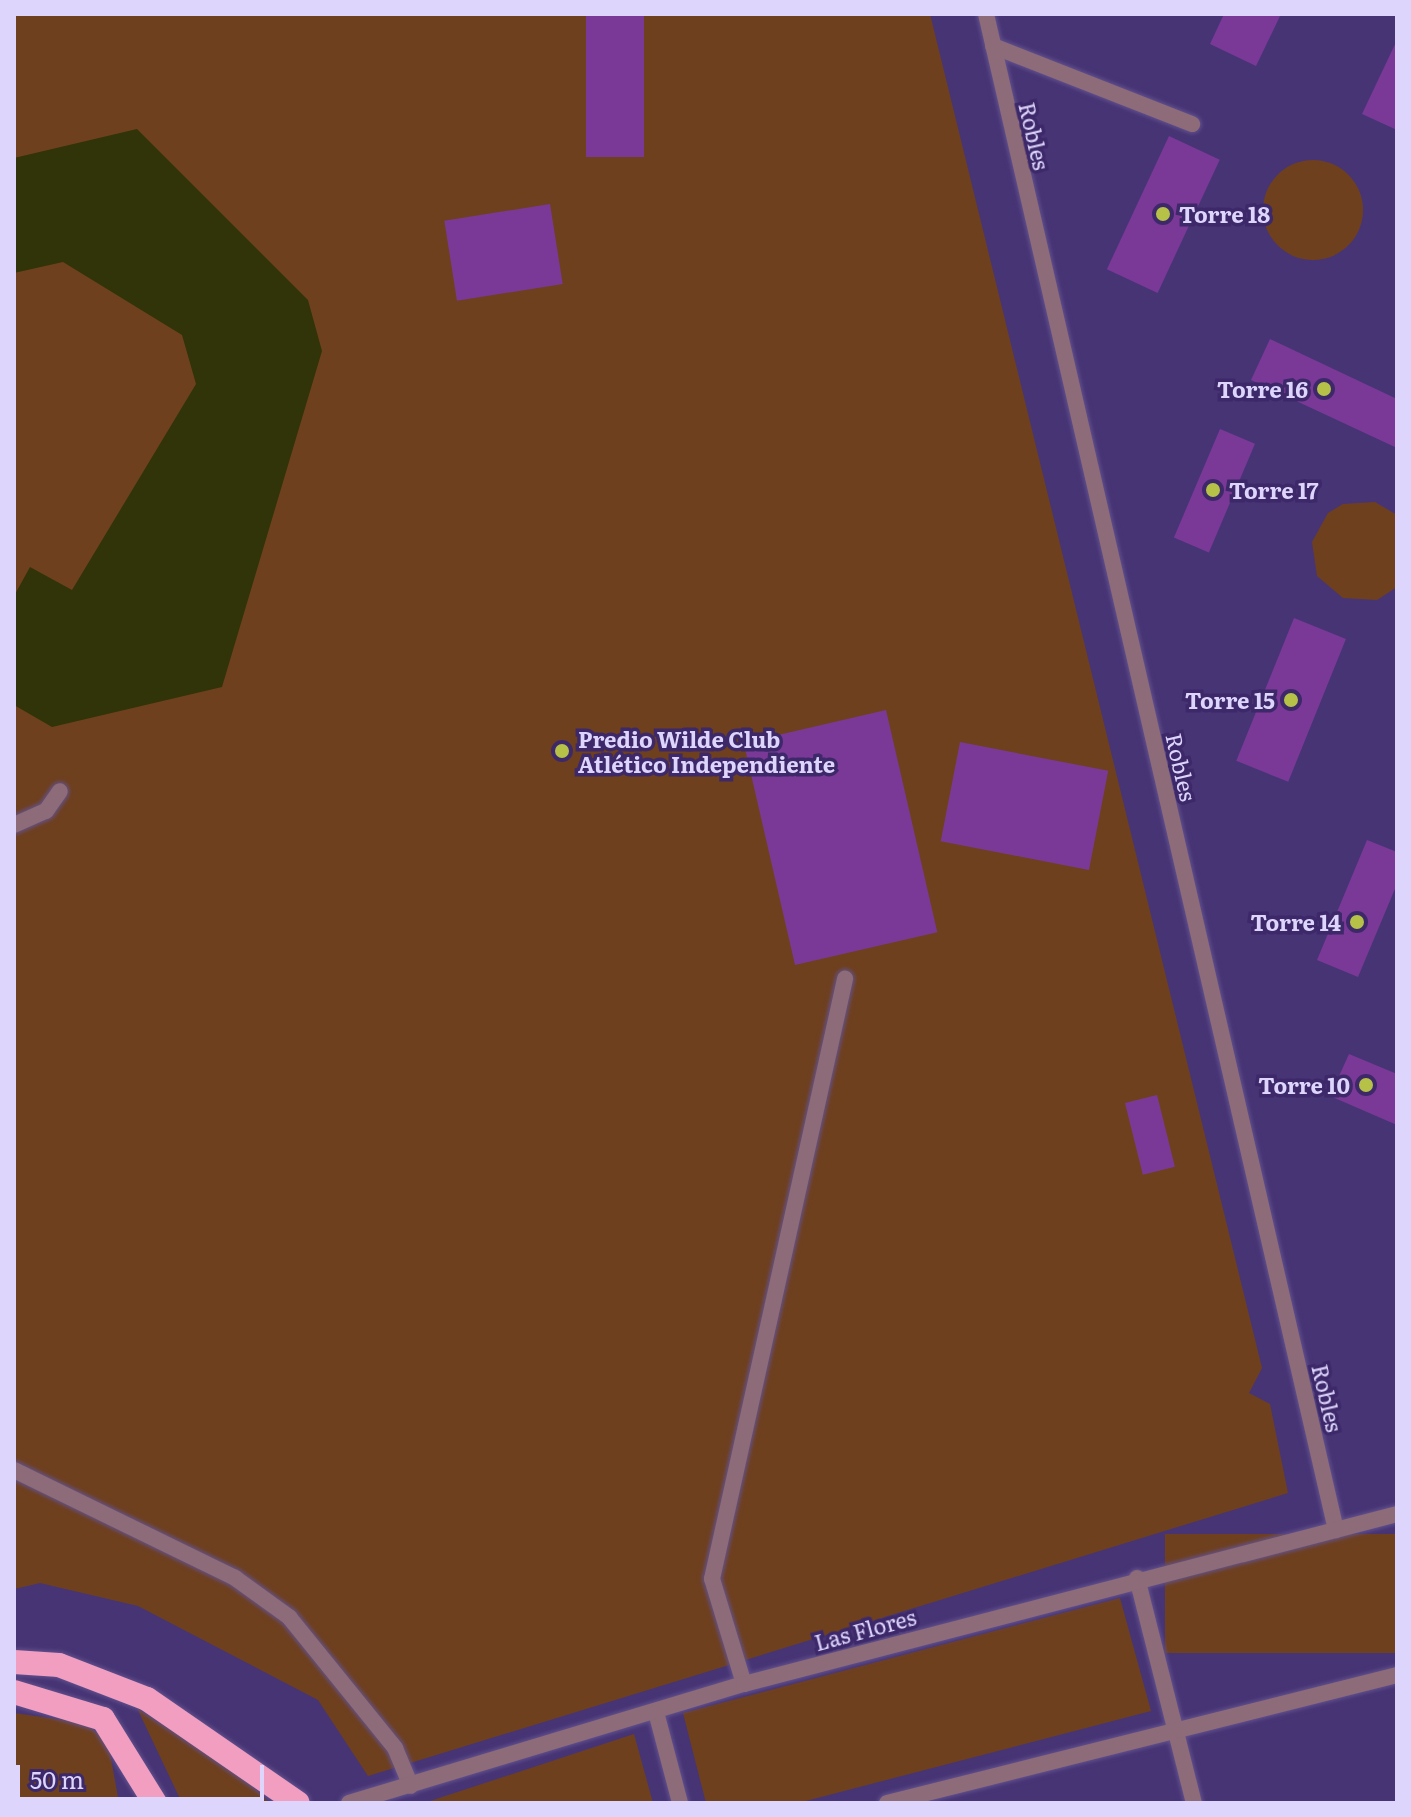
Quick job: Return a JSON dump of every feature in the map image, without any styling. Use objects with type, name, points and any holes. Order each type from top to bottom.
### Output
[{"type":"highway","points":[[14,1662],[59,1665],[147,1699],[298,1803]]},
{"type":"highway","points":[[14,1692],[103,1719],[155,1803]]},
{"type":"street","name":"Robles","points":[[986,14],[1336,1530]]},
{"type":"street","points":[[993,46],[1192,124]]},
{"type":"street","points":[[14,825],[46,811],[60,791]]},
{"type":"street","points":[[744,1684],[712,1579],[845,979]]},
{"type":"street","points":[[14,1470],[235,1578],[289,1617],[395,1748],[411,1786]]},
{"type":"street","name":"Las Flores","points":[[349,1803],[744,1684],[1137,1578],[1397,1514]]},
{"type":"street","points":[[1137,1578],[1194,1803]]},
{"type":"street","points":[[887,1803],[1397,1675]]},
{"type":"street","points":[[656,1712],[680,1803]]},
{"type":"shaded area","name":"Predio Wilde Club Atlético Independiente","points":[[14,14],[930,14],[1262,1368],[1249,1393],[1270,1404],[1288,1493],[368,1776],[318,1700],[138,1606],[40,1583],[14,1589]]},
{"type":"shaded area","points":[[137,129],[308,300],[322,351],[222,687],[52,727],[14,705],[14,596],[30,567],[72,590],[196,384],[182,335],[63,262],[14,273],[14,158]]},
{"type":"shaded area","points":[[1313,160],[1332,163],[1349,174],[1360,191],[1363,210],[1360,229],[1349,246],[1332,257],[1313,260],[1294,257],[1277,246],[1266,229],[1263,210],[1266,191],[1277,174],[1294,163]]},
{"type":"shaded area","points":[[1375,502],[1397,515],[1397,587],[1377,600],[1343,598],[1317,576],[1312,542],[1328,513],[1343,504]]},
{"type":"shaded area","points":[[1165,1534],[1397,1534],[1397,1653],[1165,1653]]},
{"type":"shaded area","points":[[1120,1598],[1151,1711],[798,1803],[706,1803],[683,1713]]},
{"type":"shaded area","points":[[137,1708],[241,1776],[268,1801],[182,1803]]},
{"type":"shaded area","points":[[14,1713],[85,1723],[108,1742],[119,1803],[14,1803]]},
{"type":"shaded area","points":[[634,1734],[653,1803],[424,1803]]},
{"type":"building","points":[[586,14],[644,14],[644,157],[586,157]]},
{"type":"building","points":[[1224,14],[1281,14],[1256,66],[1210,44]]},
{"type":"building","points":[[1397,40],[1397,130],[1362,114]]},
{"type":"building","name":"Torre 18","points":[[1169,136],[1220,160],[1158,293],[1107,269]]},
{"type":"building","points":[[550,204],[563,284],[457,301],[444,221]]},
{"type":"building","name":"Torre 16","points":[[1270,339],[1397,399],[1397,448],[1251,380]]},
{"type":"building","name":"Torre 17","points":[[1220,429],[1255,444],[1209,552],[1174,538]]},
{"type":"building","name":"Torre 15","points":[[1294,618],[1346,639],[1288,782],[1236,761]]},
{"type":"building","points":[[886,710],[937,932],[795,965],[744,743]]},
{"type":"building","points":[[960,742],[1108,771],[1089,870],[941,841]]},
{"type":"building","name":"Torre 14","points":[[1367,840],[1397,852],[1397,884],[1358,977],[1317,960]]},
{"type":"building","name":"Torre 10","points":[[1349,1054],[1397,1074],[1397,1125],[1330,1096]]},
{"type":"building","points":[[1157,1095],[1175,1167],[1143,1175],[1125,1103]]},
{"type":"place","name":"Torre 18","points":[[1163,214]]},
{"type":"place","name":"Torre 16","points":[[1324,389]]},
{"type":"place","name":"Torre 17","points":[[1213,490]]},
{"type":"place","name":"Torre 15","points":[[1291,700]]},
{"type":"place","name":"Predio Wilde Club Atlético Independiente","points":[[562,751]]},
{"type":"place","name":"Torre 14","points":[[1357,922]]},
{"type":"place","name":"Torre 10","points":[[1366,1085]]}]
